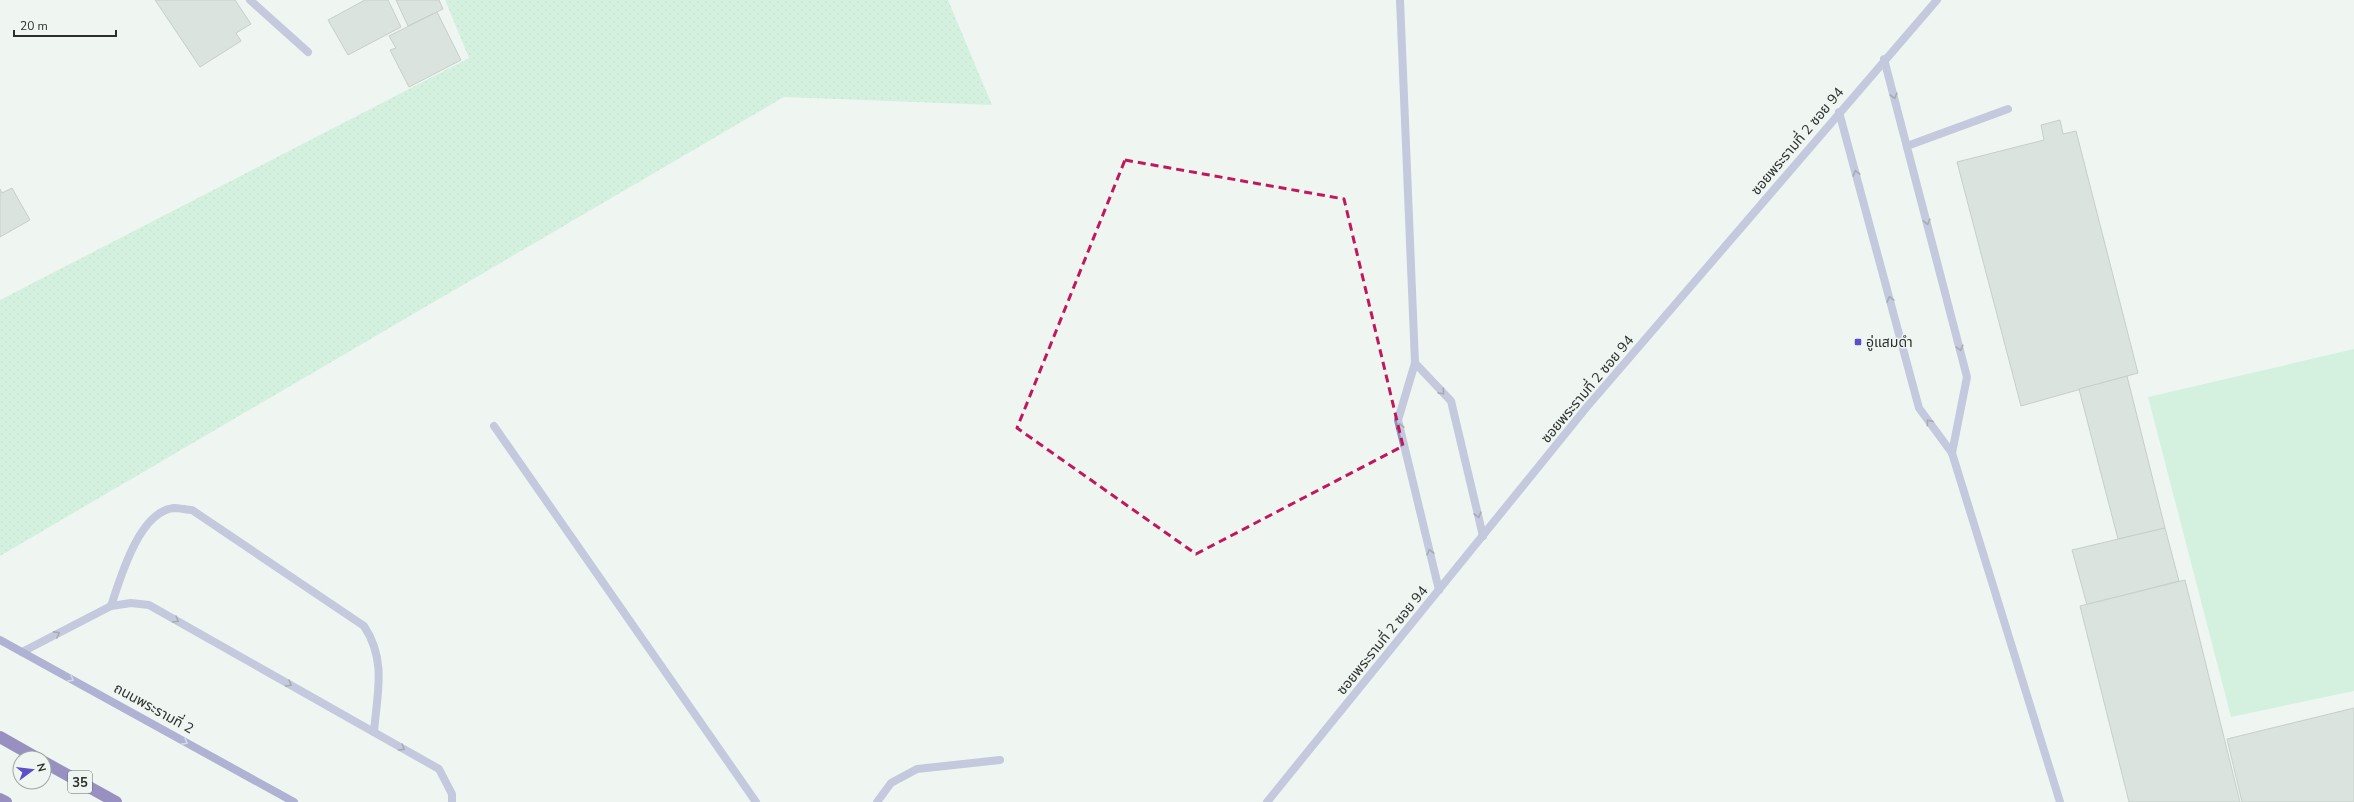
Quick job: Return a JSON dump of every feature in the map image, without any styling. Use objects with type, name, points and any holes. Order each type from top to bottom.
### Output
[{"type":"highway","points":[[0,737],[23,750]]},
{"type":"highway","name":"35","points":[[52,766],[116,802]]},
{"type":"highway","points":[[0,799],[6,802]]},
{"type":"main road","name":"ถนนพระรามที่ 2","points":[[0,640],[294,802]]},
{"type":"street","points":[[250,0],[308,52]]},
{"type":"street","points":[[1400,0],[1415,363],[1398,420],[1439,590]]},
{"type":"street","name":"ซอยพระรามที่ 2 ซอย 94","points":[[1267,802],[1586,408],[1884,58],[1937,0]]},
{"type":"street","points":[[1884,58],[1967,377],[1952,453]]},
{"type":"street","points":[[1907,146],[2008,108]]},
{"type":"street","points":[[1839,112],[1920,408],[1952,453],[2060,802]]},
{"type":"street","points":[[1415,363],[1451,401],[1483,536]]},
{"type":"street","points":[[494,426],[756,802]]},
{"type":"street","points":[[111,606],[131,548],[156,515],[173,508],[192,510],[364,626],[374,641],[379,661],[374,732]]},
{"type":"street","points":[[22,652],[111,606],[131,603],[149,605],[439,769],[452,794],[452,802]]},
{"type":"street","points":[[877,802],[891,783],[917,768],[1000,760]]},
{"type":"highlighted area","points":[[1125,160],[1344,199],[1403,446],[1196,554],[1017,428]]},
{"type":"green space","points":[[445,0],[948,0],[992,105],[784,97],[0,556],[0,300],[469,58]]},
{"type":"green space","points":[[2354,349],[2354,691],[2231,717],[2148,397]]},
{"type":"building","points":[[155,0],[235,0],[251,24],[236,33],[241,41],[200,67]]},
{"type":"building","points":[[365,0],[388,0],[401,27],[348,55],[328,20]]},
{"type":"building","points":[[396,0],[439,0],[443,9],[408,26]]},
{"type":"building","points":[[437,12],[461,60],[409,87],[390,50],[396,48],[389,36]]},
{"type":"building","points":[[2060,120],[2063,134],[2076,131],[2138,373],[2021,406],[1957,162],[2044,140],[2041,125]]},
{"type":"building","points":[[12,188],[30,220],[0,237],[0,189],[2,193]]},
{"type":"building","points":[[2127,376],[2165,528],[2118,539],[2079,389]]},
{"type":"building","points":[[2165,528],[2179,581],[2087,605],[2072,550]]},
{"type":"building","points":[[2185,580],[2240,802],[2129,802],[2080,606]]},
{"type":"building","points":[[2354,708],[2354,802],[2242,802],[2227,739]]},
{"type":"place","name":"อู่แสมดำ","points":[[1858,342]]}]
